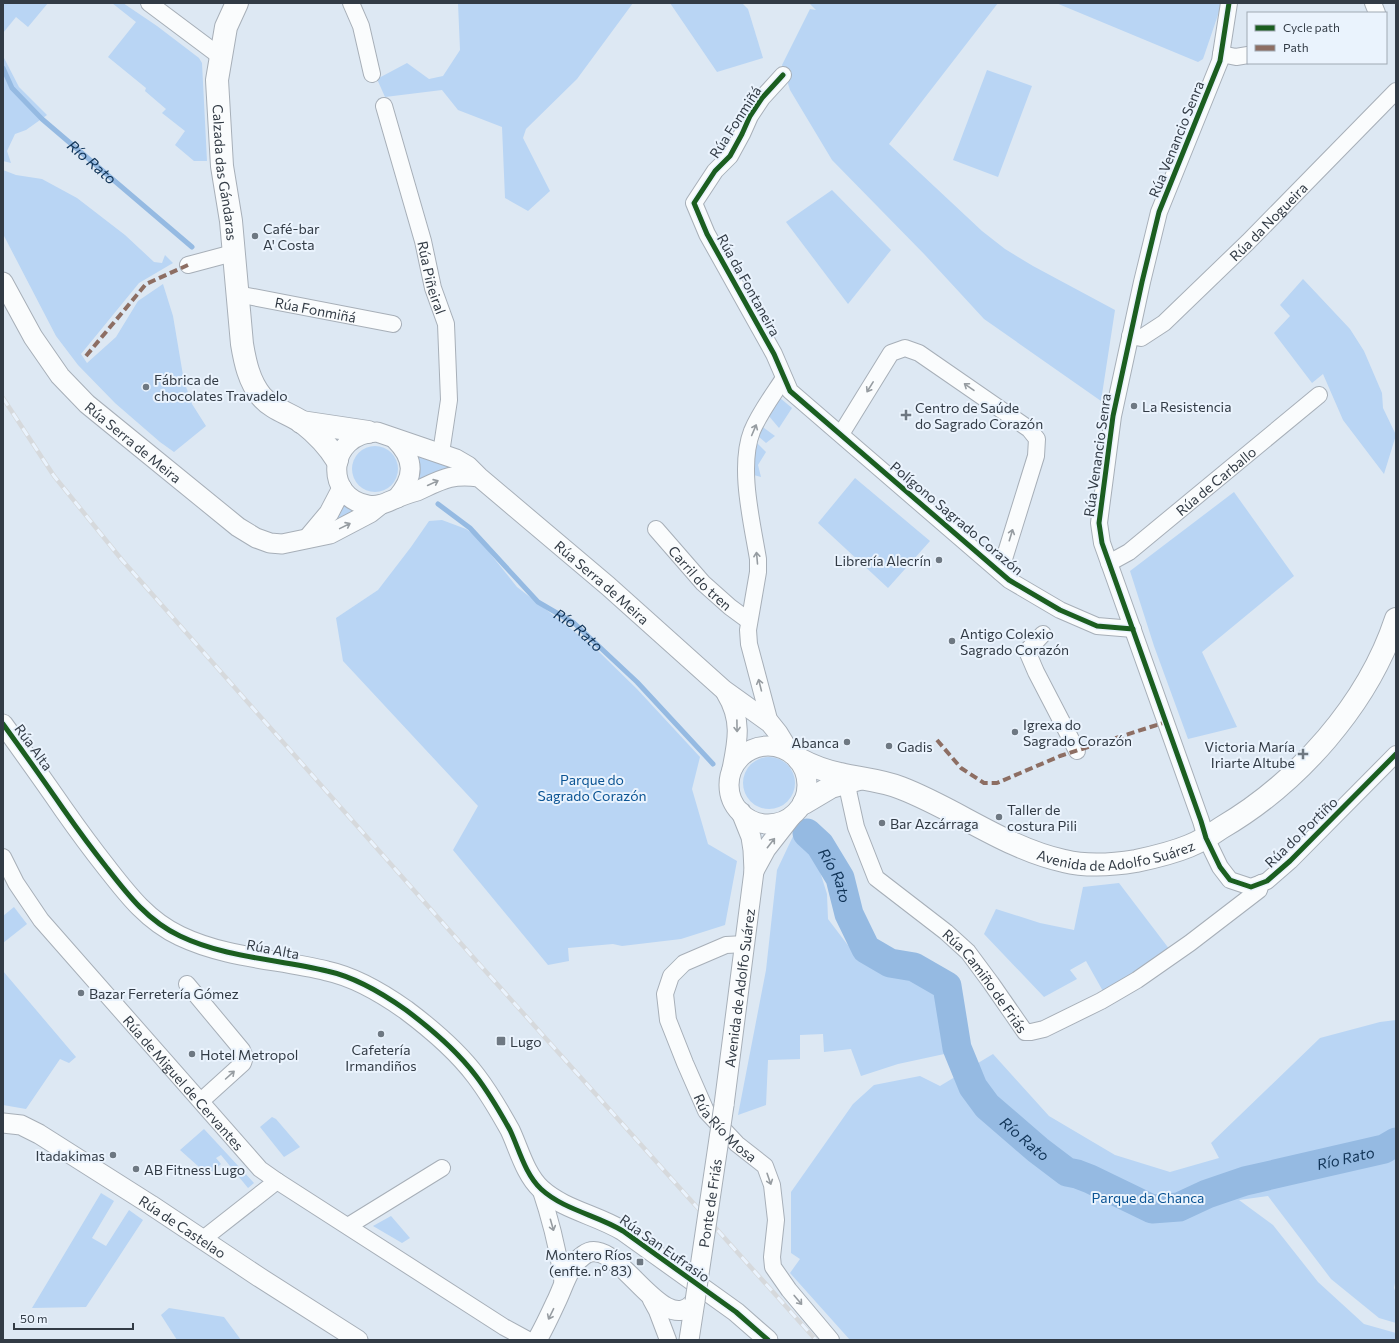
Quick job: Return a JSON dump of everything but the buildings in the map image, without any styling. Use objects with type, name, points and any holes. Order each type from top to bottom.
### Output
[{"type":"main road","name":"Calzada das Gándaras","points":[[237,3],[226,27],[217,80],[222,158],[231,221],[242,344]]},
{"type":"main road","name":"Rúa Serra de Meira","points":[[242,344],[246,364],[252,381],[261,396],[273,407],[301,422],[326,444],[338,460]]},
{"type":"main road","name":"Rúa Serra de Meira","points":[[301,422],[368,432]]},
{"type":"main road","name":"Avenida de Adolfo Suárez","points":[[794,755],[822,769],[856,780],[878,781],[925,798],[1034,853],[1064,861],[1096,865],[1125,863],[1153,858],[1175,852],[1206,838],[1253,808],[1280,787],[1302,766],[1328,737],[1374,670],[1390,638],[1396,619]]},
{"type":"main road","name":"Avenida de Adolfo Suárez","points":[[798,810],[820,792],[856,780]]},
{"type":"street","points":[[149,3],[221,57]]},
{"type":"street","points":[[351,3],[360,26],[372,74]]},
{"type":"street","name":"Rúa Venancio Senra","points":[[1206,838],[1102,544],[1099,523],[1113,416],[1159,212],[1216,73],[1221,54],[1229,3]]},
{"type":"street","points":[[1221,54],[1236,57],[1247,56]]},
{"type":"street","name":"Rúa Fonmiñá","points":[[694,203],[715,172],[730,156],[750,116],[758,104],[783,75]]},
{"type":"street","name":"Rúa da Nogueira","points":[[1130,336],[1142,338],[1169,317],[1248,242],[1396,91]]},
{"type":"street","name":"Rúa Piñeiral","points":[[384,106],[422,241],[433,288],[446,324],[449,400],[441,453]]},
{"type":"street","name":"Rúa da Fontaneira","points":[[694,203],[707,234],[774,354],[790,391],[841,434]]},
{"type":"street","points":[[188,265],[234,253]]},
{"type":"street","name":"Rúa Serra de Meira","points":[[3,282],[33,337],[60,376],[87,404],[238,527],[256,538],[270,543],[282,544],[330,534],[370,513],[380,505]]},
{"type":"street","name":"Rúa Fonmiñá","points":[[237,294],[394,324]]},
{"type":"street","name":"Polígono Sagrado Corazón","points":[[1000,572],[1036,456],[1037,439],[1029,429],[919,353],[905,348],[891,354],[841,434],[1009,580],[1060,610],[1097,626],[1133,629]]},
{"type":"street","points":[[770,723],[749,644],[748,630],[758,572],[758,559],[745,472],[752,431],[763,410],[784,378]]},
{"type":"street","name":"Rúa de Carballo","points":[[1109,563],[1129,552],[1319,395]]},
{"type":"street","points":[[308,538],[329,513],[342,488],[337,475],[338,460],[342,450],[348,442],[357,436],[368,432]]},
{"type":"street","name":"Rúa Serra de Meira","points":[[368,432],[377,432],[441,453],[468,466],[478,477],[608,586],[724,690],[770,723],[794,755]]},
{"type":"street","name":"Rúa Serra de Meira","points":[[395,439],[404,447],[409,457],[411,469],[409,480],[405,489],[397,498]]},
{"type":"street","name":"Rúa Serra de Meira","points":[[342,488],[349,497],[369,506],[389,503],[397,498],[443,479],[466,475],[478,477]]},
{"type":"street","name":"Carril do tren","points":[[656,529],[703,583],[730,607],[749,621]]},
{"type":"street","points":[[1043,634],[1027,651],[1036,672],[1077,750]]},
{"type":"street","name":"Rúa Serra de Meira","points":[[724,690],[733,704],[737,717],[737,740],[732,769]]},
{"type":"street","name":"Rúa Alta","points":[[3,724],[85,840],[142,910],[171,931],[195,942],[266,961],[328,971],[352,979],[386,996],[407,1011],[435,1035],[453,1051],[476,1076],[509,1129],[531,1176],[540,1188]]},
{"type":"street","points":[[768,745],[779,747],[794,755],[805,769],[808,780],[807,792],[798,810],[782,822],[771,824],[760,823],[750,819],[740,812],[734,803],[730,792],[729,781],[732,769],[739,757],[757,747],[768,745]]},
{"type":"street","name":"Rúa do Portiño","points":[[1206,838],[1220,867],[1230,880],[1251,887],[1267,881],[1290,861],[1396,754]]},
{"type":"street","name":"Rúa Camiño de Friás","points":[[856,780],[848,795],[856,827],[876,878],[946,932],[968,952],[996,989],[1025,1032],[1044,1029],[1101,1001],[1137,980],[1190,943],[1259,890],[1261,883]]},
{"type":"street","name":"Avenida de Adolfo Suárez","points":[[754,871],[766,849],[798,810]]},
{"type":"street","name":"Avenida de Adolfo Suárez","points":[[715,1108],[745,944],[754,871],[751,837],[740,812]]},
{"type":"street","name":"Rúa de Miguel de Cervantes","points":[[3,857],[16,883],[41,920],[260,1168],[277,1181],[504,1327],[528,1340]]},
{"type":"street","name":"Rúa Río Mosa","points":[[745,944],[726,945],[684,963],[671,976],[665,994],[668,1020],[685,1063],[737,1144],[765,1166],[772,1185],[776,1220],[772,1257],[773,1267],[789,1290],[831,1340]]},
{"type":"street","points":[[187,984],[242,1050],[245,1057],[243,1063],[201,1101]]},
{"type":"street","name":"Ponte de Friás","points":[[689,1340],[696,1301],[715,1108]]},
{"type":"street","name":"Rúa de Castelao","points":[[3,1123],[21,1125],[39,1134],[358,1340]]},
{"type":"street","points":[[348,1226],[442,1168]]},
{"type":"street","points":[[203,1239],[277,1181]]},
{"type":"street","points":[[540,1188],[559,1253],[563,1286]]},
{"type":"street","name":"Rúa San Eufrasio","points":[[540,1188],[561,1202],[623,1231],[736,1312],[768,1340]]},
{"type":"street","points":[[537,1340],[554,1308],[571,1269],[577,1261],[588,1252],[594,1251],[606,1256],[651,1300],[666,1310],[678,1313],[687,1310],[696,1301]]},
{"type":"street","points":[[651,1300],[657,1311],[668,1340]]},
{"type":"green space","points":[[3,3],[48,3],[28,27],[16,17],[3,33]]},
{"type":"green space","points":[[112,3],[123,3],[157,26],[199,58],[202,63],[207,161],[194,161],[175,145],[185,131],[162,113],[166,109],[145,91],[146,88],[108,57],[136,22]]},
{"type":"green space","points":[[458,3],[633,3],[577,79],[526,129],[523,138],[550,191],[528,211],[505,198],[502,127],[458,110],[442,90],[385,97],[377,79],[407,63],[429,79],[443,76],[460,50]]},
{"type":"green space","points":[[670,3],[742,3],[748,9],[763,58],[717,72]]},
{"type":"green space","points":[[809,3],[998,3],[889,144],[982,231],[1005,249],[1033,266],[1115,310],[1101,401],[984,319],[925,255],[832,160],[790,90],[782,65],[810,9],[816,10]]},
{"type":"green space","points":[[1056,3],[1222,3],[1203,59],[1198,62]]},
{"type":"green space","points":[[3,56],[19,87],[47,115],[26,130],[15,134],[7,151],[11,163],[3,161]]},
{"type":"green space","points":[[987,70],[1032,86],[998,177],[953,160]]},
{"type":"green space","points":[[3,170],[16,175],[42,179],[77,198],[125,235],[154,262],[162,263],[165,255],[173,263],[139,283],[81,354],[87,363],[116,337],[138,301],[163,284],[173,316],[184,381],[192,404],[206,426],[174,452],[160,442],[115,403],[78,365],[56,336],[3,234]]},
{"type":"green space","points":[[832,190],[891,250],[848,304],[786,222]]},
{"type":"green space","points":[[1303,279],[1350,329],[1364,351],[1382,393],[1383,408],[1396,435],[1384,474],[1343,420],[1323,374],[1312,383],[1274,333],[1290,316],[1280,305]]},
{"type":"green space","points":[[774,393],[792,408],[779,428],[763,409]]},
{"type":"green space","points":[[757,423],[775,436],[766,443],[752,431]]},
{"type":"green space","points":[[751,437],[766,452],[758,465],[761,477],[750,474]]},
{"type":"green space","points":[[380,446],[384,447],[394,456],[397,460],[397,478],[388,488],[380,492],[370,492],[362,488],[353,478],[352,464],[356,456],[366,447]]},
{"type":"green space","points":[[418,455],[457,467],[419,482],[420,466]]},
{"type":"green space","points":[[855,478],[930,541],[888,588],[818,523]]},
{"type":"green space","points":[[1234,492],[1294,576],[1202,652],[1237,727],[1188,739],[1154,646],[1130,571]]},
{"type":"green space","points":[[343,504],[359,512],[328,529]]},
{"type":"green space","name":"Parque do Sagrado Corazón","points":[[442,520],[466,529],[476,536],[517,587],[594,647],[637,689],[700,757],[692,789],[708,844],[737,861],[725,925],[681,939],[622,946],[613,944],[568,948],[569,961],[548,965],[453,850],[478,806],[343,661],[336,618],[378,590],[429,521]]},
{"type":"green space","points":[[764,757],[774,757],[788,764],[795,778],[795,788],[788,802],[774,809],[764,809],[754,805],[747,798],[743,788],[743,778],[747,768],[754,761]]},
{"type":"green space","points":[[795,832],[807,838],[811,843],[827,894],[828,919],[850,948],[926,977],[942,990],[946,1039],[949,1053],[898,1064],[861,1076],[851,1049],[824,1052],[823,1034],[800,1035],[800,1059],[768,1060],[766,1105],[738,1115],[766,970],[777,870]]},
{"type":"green space","points":[[1119,883],[1170,950],[1104,993],[1086,961],[1070,970],[1077,979],[1044,997],[984,934],[996,909],[1040,923],[1074,930],[1083,887]]},
{"type":"green space","points":[[14,907],[27,924],[3,943],[3,916]]},
{"type":"green space","points":[[3,971],[76,1057],[69,1063],[60,1059],[26,1109],[3,1105]]},
{"type":"green space","name":"Parque da Chanca","points":[[1396,1020],[1396,1278],[1394,1288],[1396,1293],[1396,1323],[1379,1318],[1331,1279],[1268,1196],[1239,1200],[1273,1225],[1318,1282],[1364,1324],[1396,1333],[1396,1340],[850,1340],[790,1273],[800,1259],[791,1253],[791,1192],[853,1104],[874,1085],[920,1076],[940,1086],[993,1054],[1049,1116],[1115,1155],[1170,1172],[1219,1158],[1211,1143],[1320,1038],[1380,1022]]},
{"type":"green space","points":[[272,1117],[276,1119],[300,1147],[284,1157],[260,1127]]},
{"type":"green space","points":[[204,1129],[254,1183],[248,1188],[221,1155],[216,1158],[221,1164],[208,1175],[180,1150]]},
{"type":"green space","points":[[101,1193],[114,1201],[92,1238],[106,1246],[129,1210],[143,1220],[86,1307],[32,1308]]},
{"type":"green space","points":[[391,1216],[410,1238],[402,1243],[373,1226]]},
{"type":"green space","points":[[169,1308],[224,1317],[241,1340],[177,1340],[161,1315]]},
{"type":"waterway","name":"Río Rato","points":[[3,68],[12,88],[42,119],[192,247]]},
{"type":"waterway","name":"Río Rato","points":[[438,504],[470,528],[538,602],[574,623],[637,682],[713,764]]},
{"type":"waterway","name":"Río Rato","points":[[807,833],[820,845],[840,878],[849,914],[866,949],[890,963],[914,967],[947,986],[957,1048],[973,1087],[987,1106],[1038,1150],[1067,1172],[1090,1179],[1152,1209],[1179,1207],[1207,1194],[1245,1181],[1384,1149],[1396,1142]]},
{"type":"railway","points":[[3,398],[54,476],[122,560],[480,965],[816,1340]]},
{"type":"marked path","points":[[86,356],[146,284],[188,265]]},
{"type":"marked path","points":[[937,740],[961,768],[984,783],[997,783],[1060,756],[1166,722]]},
{"type":"cycle path","points":[[1229,3],[1220,61],[1159,212],[1142,282],[1113,416],[1099,523],[1102,543],[1206,838],[1220,867],[1230,880],[1251,887],[1267,881],[1290,861],[1396,754]]},
{"type":"cycle path","points":[[783,75],[762,98],[750,116],[730,156],[715,171],[694,203],[707,234],[774,354],[790,391],[1009,580],[1060,610],[1097,626],[1133,629]]},
{"type":"cycle path","points":[[3,724],[101,861],[148,915],[169,930],[198,943],[234,954],[309,967],[348,977],[368,986],[397,1004],[434,1032],[469,1067],[490,1096],[502,1116],[510,1130],[527,1169],[535,1183],[541,1189],[560,1202],[613,1225],[623,1231],[736,1312],[768,1340]]},
{"type":"place","name":"Café-bar A' Costa","points":[[255,236]]},
{"type":"place","name":"Fábrica de chocolates Travadelo","points":[[146,387]]},
{"type":"place","name":"La Resistencia","points":[[1134,406]]},
{"type":"place","name":"Centro de Saúde do Sagrado Corazón","points":[[906,415]]},
{"type":"place","name":"Librería Alecrín","points":[[939,560]]},
{"type":"place","name":"Antigo Colexio Sagrado Corazón","points":[[952,641]]},
{"type":"place","name":"Igrexa do Sagrado Corazón","points":[[1015,732]]},
{"type":"place","name":"Abanca","points":[[847,742]]},
{"type":"place","name":"Gadis","points":[[889,746]]},
{"type":"place","name":"Victoria María Iriarte Altube","points":[[1303,754]]},
{"type":"place","name":"Taller de costura Pili","points":[[999,817]]},
{"type":"place","name":"Bar Azcárraga","points":[[882,823]]},
{"type":"place","name":"Bazar Ferretería Gómez","points":[[81,993]]},
{"type":"place","name":"Cafetería Irmandiños","points":[[381,1034]]},
{"type":"place","name":"Lugo","points":[[501,1041]]},
{"type":"place","name":"Hotel Metropol","points":[[192,1054]]},
{"type":"place","name":"Itadakimas","points":[[113,1155]]},
{"type":"place","name":"AB Fitness Lugo","points":[[136,1169]]},
{"type":"place","name":"Montero Ríos (enfte. nº 83)","points":[[640,1262]]}]
